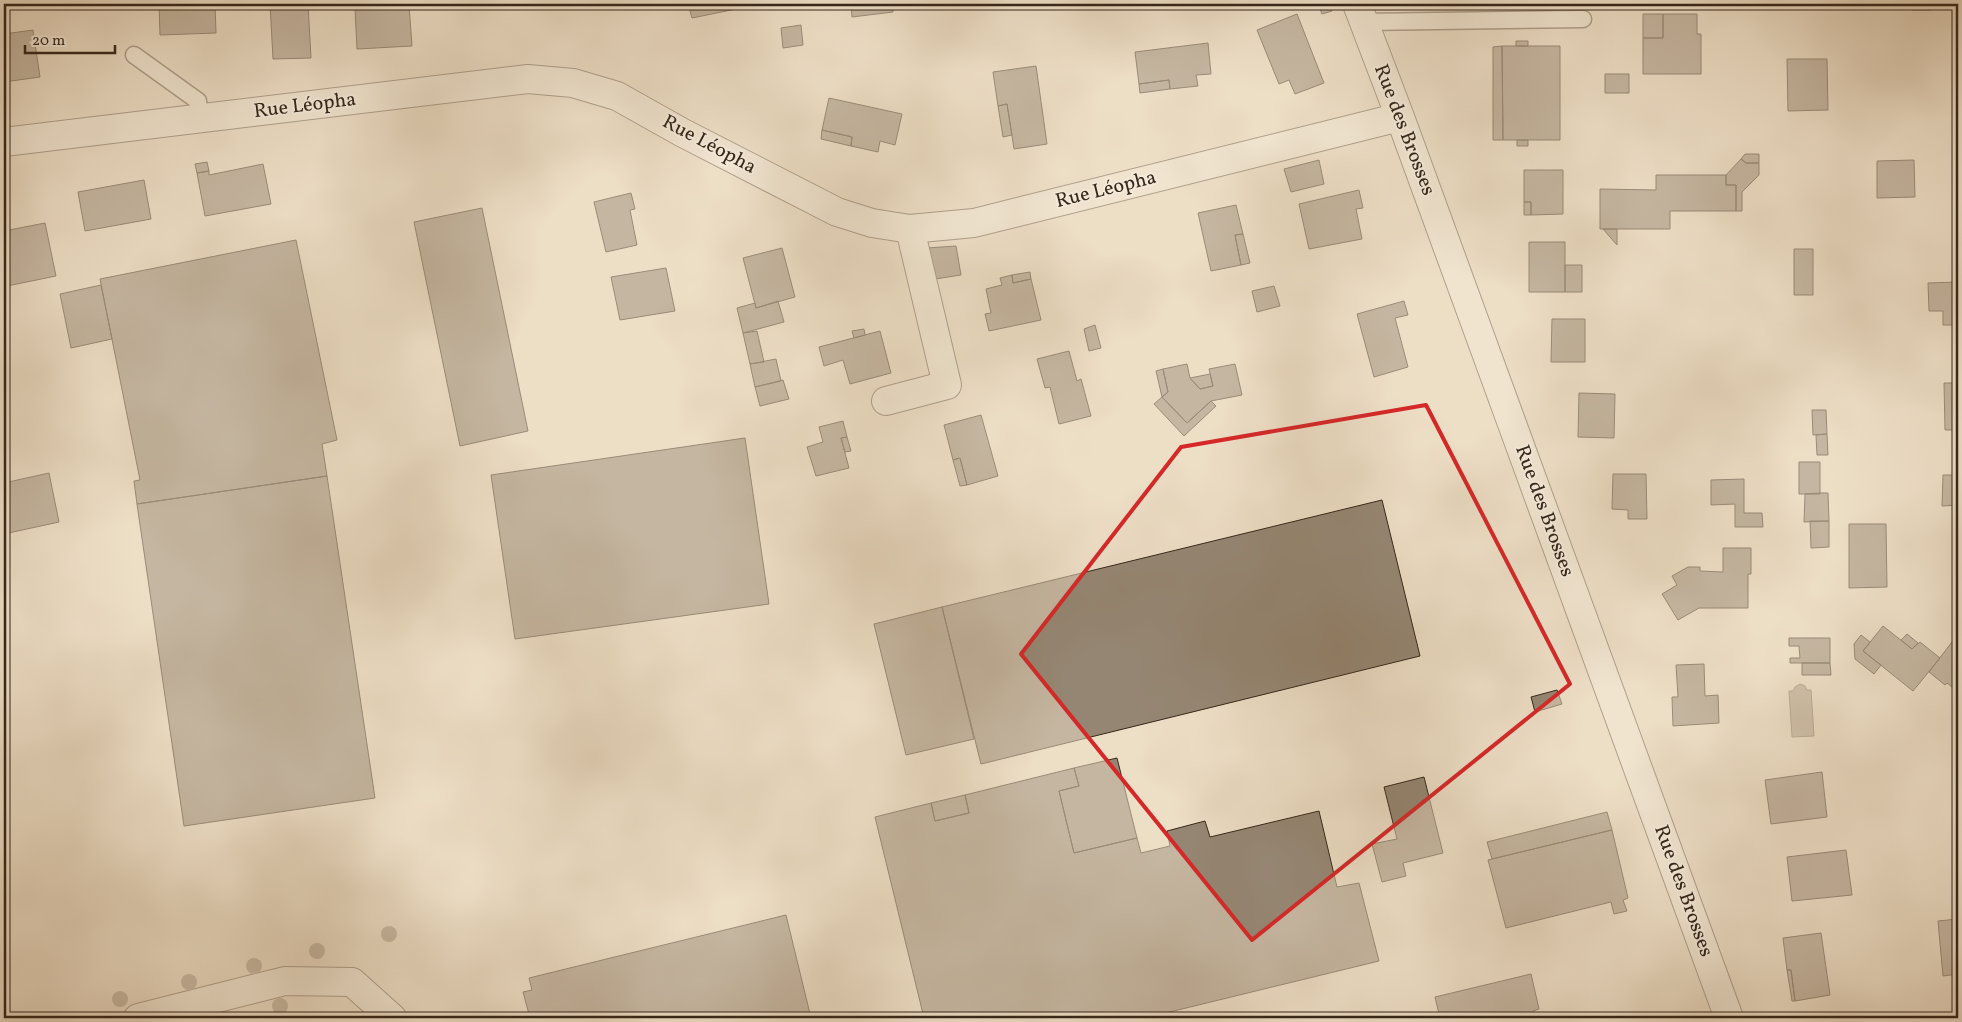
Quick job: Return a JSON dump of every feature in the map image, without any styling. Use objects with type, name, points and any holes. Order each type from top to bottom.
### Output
[{"type":"street","name":"Rue des Brosses","points":[[1360,13],[1400,117],[1729,1018]]},
{"type":"street","name":"Rue Léopha","points":[[4,142],[528,79],[573,83],[617,96],[683,133],[837,212],[872,223],[910,229],[974,223],[1400,117]]},
{"type":"street","points":[[886,401],[947,385],[910,229]]},
{"type":"street","points":[[138,1018],[285,981],[352,982],[392,1018]]},
{"type":"lane","points":[[1360,13],[1583,19]]},
{"type":"lane","points":[[134,55],[198,101],[200,118]]},
{"type":"highlighted area","points":[[1426,405],[1570,684],[1252,940],[1021,654],[1181,447]]},
{"type":"shaded area","points":[[1800,684],[1805,686],[1807,690],[1811,690],[1814,736],[1792,737],[1789,691],[1793,691]]},
{"type":"building","points":[[159,4],[215,4],[216,33],[160,35]]},
{"type":"building","points":[[270,4],[308,4],[311,58],[273,59]]},
{"type":"building","points":[[688,4],[750,4],[746,7],[692,18]]},
{"type":"building","points":[[851,4],[892,4],[893,12],[852,17]]},
{"type":"building","points":[[988,4],[1025,4],[988,8]]},
{"type":"building","points":[[1318,4],[1330,4],[1332,11],[1322,14]]},
{"type":"building","points":[[1912,4],[1931,4],[1931,10],[1912,10]]},
{"type":"building","points":[[409,5],[412,46],[357,49],[355,8]]},
{"type":"building","points":[[1297,14],[1324,83],[1295,94],[1289,80],[1279,84],[1257,30]]},
{"type":"building","points":[[1643,14],[1663,14],[1663,38],[1643,38]]},
{"type":"building","points":[[1663,14],[1697,14],[1697,34],[1701,34],[1701,74],[1643,74],[1643,38],[1663,38]]},
{"type":"building","points":[[801,25],[803,45],[783,48],[781,28]]},
{"type":"building","points":[[33,30],[40,77],[4,82],[4,34]]},
{"type":"building","points":[[1516,41],[1528,41],[1528,46],[1516,46]]},
{"type":"building","points":[[1208,43],[1211,74],[1196,75],[1198,86],[1170,89],[1169,80],[1139,84],[1135,52]]},
{"type":"building","points":[[1502,46],[1503,140],[1493,140],[1493,47]]},
{"type":"building","points":[[1502,46],[1560,46],[1560,140],[1503,140]]},
{"type":"building","points":[[1787,59],[1827,59],[1828,110],[1788,111]]},
{"type":"building","points":[[1036,66],[1047,144],[1014,149],[1007,104],[998,106],[993,72]]},
{"type":"building","points":[[1605,74],[1629,74],[1629,93],[1605,93]]},
{"type":"building","points":[[1169,80],[1170,89],[1140,93],[1139,84]]},
{"type":"building","points":[[829,98],[902,114],[895,145],[880,141],[878,152],[851,146],[852,137],[822,130]]},
{"type":"building","points":[[1007,104],[1012,135],[1003,137],[998,106]]},
{"type":"building","points":[[822,130],[852,137],[851,146],[821,139]]},
{"type":"building","points":[[1517,140],[1528,140],[1528,146],[1517,146]]},
{"type":"building","points":[[1745,154],[1759,154],[1759,163],[1746,163],[1741,159]]},
{"type":"building","points":[[1741,159],[1746,163],[1759,163],[1759,175],[1742,192],[1742,211],[1736,211],[1736,185],[1726,185],[1726,175]]},
{"type":"building","points":[[1319,160],[1324,184],[1291,192],[1284,169]]},
{"type":"building","points":[[1914,160],[1915,197],[1877,198],[1877,161]]},
{"type":"building","points":[[207,162],[209,171],[197,173],[195,164]]},
{"type":"building","points":[[263,164],[271,204],[205,216],[197,173],[209,171],[209,175]]},
{"type":"building","points":[[1524,170],[1563,170],[1563,214],[1531,215],[1531,202],[1524,202]]},
{"type":"building","points":[[1656,175],[1726,175],[1726,185],[1736,185],[1736,211],[1670,211],[1670,229],[1600,229],[1600,189],[1656,190]]},
{"type":"building","points":[[144,180],[151,219],[85,231],[78,192]]},
{"type":"building","points":[[1359,190],[1363,208],[1356,209],[1362,239],[1309,249],[1299,204]]},
{"type":"building","points":[[631,193],[635,209],[630,210],[637,245],[606,252],[594,202]]},
{"type":"building","points":[[1524,202],[1531,202],[1531,215],[1524,215]]},
{"type":"building","points":[[1236,205],[1243,234],[1235,235],[1241,265],[1211,271],[1198,213]]},
{"type":"building","points":[[482,208],[528,431],[460,446],[414,222]]},
{"type":"building","points":[[45,223],[56,276],[7,286],[4,272],[4,231]]},
{"type":"building","points":[[1603,229],[1617,229],[1617,245]]},
{"type":"building","points":[[1243,234],[1250,263],[1241,265],[1235,235]]},
{"type":"building","points":[[296,240],[337,440],[322,444],[327,476],[137,504],[134,481],[140,480],[100,279]]},
{"type":"building","points":[[1529,242],[1565,242],[1565,292],[1529,292]]},
{"type":"building","points":[[956,246],[961,275],[935,279],[927,248]]},
{"type":"building","points":[[782,248],[795,297],[756,308],[743,258]]},
{"type":"building","points":[[1794,249],[1813,249],[1813,295],[1794,295]]},
{"type":"building","points":[[1565,265],[1582,265],[1582,292],[1565,292]]},
{"type":"building","points":[[666,268],[675,311],[620,320],[611,277]]},
{"type":"building","points":[[1030,272],[1031,279],[1013,283],[1012,275]]},
{"type":"building","points":[[1012,275],[1013,283],[1031,279],[1041,320],[989,331],[985,314],[991,313],[986,289],[1002,285],[1000,278]]},
{"type":"building","points":[[1958,282],[1958,325],[1943,325],[1943,311],[1929,311],[1928,283]]},
{"type":"building","points":[[101,285],[112,339],[71,348],[60,294]]},
{"type":"building","points":[[1274,286],[1280,306],[1257,312],[1252,291]]},
{"type":"building","points":[[778,301],[784,322],[743,333],[737,308],[755,303],[756,308]]},
{"type":"building","points":[[1404,301],[1408,315],[1395,318],[1408,367],[1374,377],[1357,314]]},
{"type":"building","points":[[1552,319],[1585,319],[1585,362],[1551,362]]},
{"type":"building","points":[[1095,325],[1101,348],[1089,351],[1084,329]]},
{"type":"building","points":[[864,329],[865,335],[854,338],[852,331]]},
{"type":"building","points":[[757,331],[764,362],[750,364],[743,333]]},
{"type":"building","points":[[880,331],[891,373],[850,384],[843,360],[824,366],[819,347]]},
{"type":"building","points":[[1069,351],[1077,381],[1081,379],[1091,416],[1059,424],[1050,387],[1045,388],[1037,359]]},
{"type":"building","points":[[776,359],[781,381],[755,387],[750,364]]},
{"type":"building","points":[[1187,364],[1190,378],[1200,389],[1213,386],[1209,369],[1235,364],[1242,395],[1211,401],[1187,423],[1162,397],[1168,392],[1163,369]]},
{"type":"building","points":[[1163,369],[1168,392],[1162,397],[1156,371]]},
{"type":"building","points":[[1210,374],[1213,386],[1200,389],[1190,378]]},
{"type":"building","points":[[783,380],[789,399],[760,406],[755,387]]},
{"type":"building","points":[[1944,383],[1958,383],[1958,430],[1945,430]]},
{"type":"building","points":[[1579,393],[1615,394],[1614,438],[1578,437]]},
{"type":"building","points":[[1162,397],[1187,423],[1211,401],[1216,406],[1184,436],[1154,404]]},
{"type":"building","points":[[1812,410],[1826,410],[1827,434],[1813,435]]},
{"type":"building","points":[[981,415],[998,476],[967,485],[960,458],[953,460],[944,425]]},
{"type":"building","points":[[843,421],[847,437],[841,438],[849,468],[816,476],[807,447],[823,442],[819,427]]},
{"type":"building","points":[[1827,434],[1828,455],[1817,455],[1816,435]]},
{"type":"building","points":[[847,437],[851,451],[845,452],[841,438]]},
{"type":"building","points":[[745,438],[769,604],[515,639],[491,475]]},
{"type":"building","points":[[960,458],[967,485],[960,486],[953,460]]},
{"type":"building","points":[[1799,462],[1820,462],[1820,494],[1799,494]]},
{"type":"building","points":[[49,473],[59,522],[4,534],[4,483]]},
{"type":"building","points":[[1613,474],[1646,474],[1647,519],[1628,519],[1628,510],[1612,509]]},
{"type":"building","points":[[1943,475],[1958,475],[1958,505],[1942,506]]},
{"type":"building","points":[[327,476],[375,798],[184,826],[137,504]]},
{"type":"building","points":[[1744,479],[1744,513],[1762,513],[1763,527],[1735,527],[1735,504],[1711,505],[1711,480]]},
{"type":"building","points":[[1828,493],[1829,521],[1804,522],[1805,494]]},
{"type":"building","points":[[1382,500],[1420,656],[981,764],[942,607]]},
{"type":"building","points":[[1810,521],[1829,521],[1829,547],[1811,548]]},
{"type":"building","points":[[1849,524],[1886,524],[1887,587],[1849,588]]},
{"type":"building","points":[[1723,548],[1751,548],[1751,574],[1748,574],[1748,608],[1699,608],[1678,620],[1662,594],[1677,585],[1672,576],[1688,567],[1700,567],[1700,571],[1723,572]]},
{"type":"building","points":[[942,607],[974,739],[906,755],[874,624]]},
{"type":"building","points":[[1883,626],[1912,649],[1920,642],[1940,658],[1913,691],[1863,651]]},
{"type":"building","points":[[1907,634],[1918,643],[1912,649],[1901,640]]},
{"type":"building","points":[[1861,635],[1870,642],[1863,651],[1881,665],[1874,674],[1855,659],[1854,644]]},
{"type":"building","points":[[1789,638],[1830,638],[1830,663],[1790,663],[1790,658],[1800,658],[1799,646],[1789,646]]},
{"type":"building","points":[[1955,638],[1958,641],[1958,692],[1947,683],[1945,685],[1929,672]]},
{"type":"building","points":[[1802,663],[1830,663],[1831,675],[1802,675]]},
{"type":"building","points":[[1704,664],[1705,696],[1718,695],[1719,723],[1673,726],[1672,697],[1678,697],[1676,665]]},
{"type":"building","points":[[1557,690],[1562,704],[1535,712],[1531,697]]},
{"type":"building","points":[[1117,758],[1137,838],[1074,853],[1059,791],[1079,786],[1074,768]]},
{"type":"building","points":[[1074,768],[1079,786],[1059,791],[1074,853],[1137,838],[1141,853],[1170,846],[1167,831],[1205,821],[1210,837],[1319,811],[1337,887],[1359,883],[1379,961],[1145,1018],[924,1018],[875,817],[931,803],[935,821],[969,813],[965,795]]},
{"type":"building","points":[[1822,772],[1827,817],[1771,824],[1765,780]]},
{"type":"building","points":[[1424,777],[1443,853],[1403,863],[1406,876],[1382,882],[1372,844],[1397,839],[1384,787]]},
{"type":"building","points":[[965,795],[969,813],[935,821],[931,803]]},
{"type":"building","points":[[1607,812],[1612,830],[1492,859],[1487,842]]},
{"type":"building","points":[[1612,830],[1628,898],[1623,900],[1627,911],[1614,914],[1611,902],[1506,928],[1488,860]]},
{"type":"building","points":[[1846,850],[1852,895],[1792,901],[1787,857]]},
{"type":"building","points":[[786,915],[811,1018],[530,1018],[523,992],[532,990],[529,978]]},
{"type":"building","points":[[1958,919],[1958,974],[1943,976],[1938,921]]},
{"type":"building","points":[[1821,933],[1830,995],[1795,1001],[1791,970],[1787,970],[1783,938]]},
{"type":"building","points":[[1787,970],[1791,970],[1795,1001],[1792,1001]]},
{"type":"building","points":[[1531,974],[1539,1009],[1533,1011],[1534,1018],[1440,1018],[1435,997]]}]
